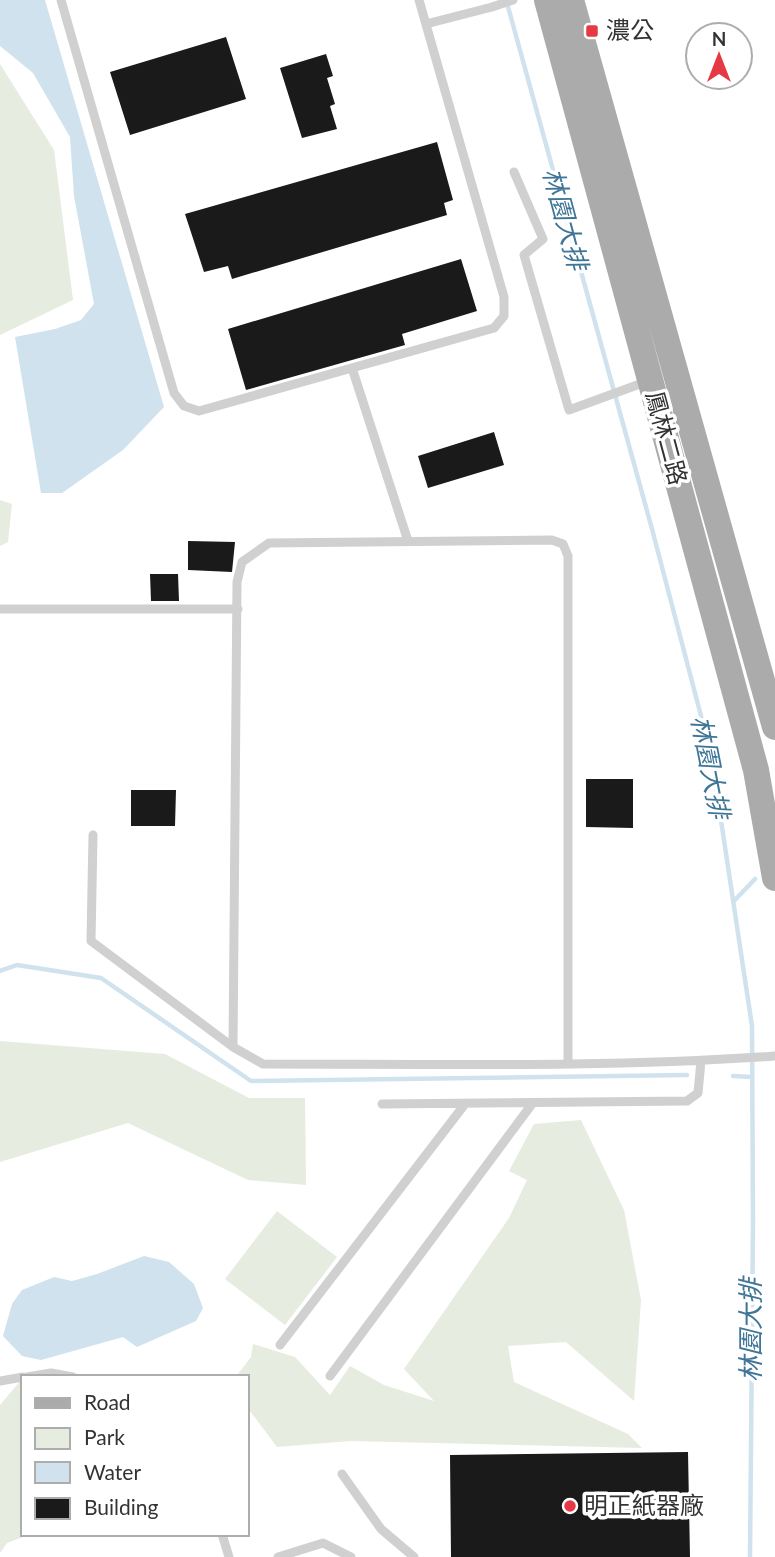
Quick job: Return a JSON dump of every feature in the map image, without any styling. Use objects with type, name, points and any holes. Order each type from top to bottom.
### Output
[{"type":"main road","name":"鳳林二路","points":[[547,0],[642,383],[756,770],[775,878]]},
{"type":"main road","name":"鳳林二路","points":[[571,0],[775,727]]},
{"type":"lane","points":[[61,0],[174,393],[184,406],[199,411],[495,328],[504,316],[505,297],[419,0]]},
{"type":"lane","points":[[426,24],[513,0]]},
{"type":"lane","points":[[514,172],[543,239],[524,255],[569,410],[675,370]]},
{"type":"lane","points":[[352,368],[408,541]]},
{"type":"lane","points":[[233,1047],[237,582],[242,562],[269,543],[552,540],[564,544],[568,556],[568,1064]]},
{"type":"lane","points":[[0,609],[238,609]]},
{"type":"lane","points":[[93,835],[91,941],[233,1047],[263,1064],[568,1064],[775,1056]]},
{"type":"lane","points":[[382,1104],[687,1101],[698,1093],[701,1060]]},
{"type":"lane","points":[[280,1345],[465,1104]]},
{"type":"lane","points":[[330,1376],[532,1104]]},
{"type":"lane","points":[[38,1375],[62,1375]]},
{"type":"lane","points":[[0,1381],[21,1378]]},
{"type":"lane","points":[[342,1474],[381,1529],[414,1557]]},
{"type":"lane","points":[[223,1536],[229,1557]]},
{"type":"lane","points":[[278,1557],[323,1543],[351,1557]]},
{"type":"green space","points":[[0,64],[54,150],[73,300],[0,335]]},
{"type":"green space","points":[[0,500],[12,504],[8,542],[0,546]]},
{"type":"green space","points":[[0,1041],[165,1054],[249,1098],[305,1098],[306,1185],[248,1180],[128,1123],[0,1162]]},
{"type":"green space","points":[[581,1120],[624,1210],[641,1300],[634,1401],[566,1342],[508,1346],[514,1382],[628,1434],[642,1448],[350,1441],[277,1447],[248,1408],[248,1375],[238,1375],[251,1357],[253,1344],[295,1357],[330,1395],[350,1366],[384,1385],[434,1401],[404,1369],[509,1218],[527,1180],[509,1171],[534,1124]]},
{"type":"green space","points":[[277,1211],[337,1257],[285,1325],[225,1279]]},
{"type":"green space","points":[[21,1380],[21,1536],[26,1536],[7,1543],[0,1553],[0,1405]]},
{"type":"water","points":[[0,0],[45,0],[164,407],[123,450],[62,493],[41,493],[15,337],[55,329],[81,320],[94,304],[74,196],[70,137],[33,73],[0,46]]},
{"type":"water","points":[[144,1256],[169,1262],[194,1284],[203,1308],[196,1321],[137,1347],[123,1337],[41,1360],[22,1356],[3,1336],[12,1304],[22,1290],[54,1277],[72,1281]]},
{"type":"building","points":[[226,37],[246,99],[130,135],[110,72]]},
{"type":"building","points":[[326,54],[333,76],[327,78],[335,104],[330,106],[337,129],[302,138],[280,68]]},
{"type":"building","points":[[437,142],[453,200],[444,203],[447,215],[232,279],[228,266],[204,272],[185,214]]},
{"type":"building","points":[[461,259],[477,311],[402,334],[405,345],[246,390],[228,329]]},
{"type":"building","points":[[494,432],[504,465],[428,488],[418,456]]},
{"type":"building","points":[[188,541],[235,542],[232,572],[188,570]]},
{"type":"building","points":[[150,574],[178,574],[179,601],[151,601]]},
{"type":"building","points":[[586,779],[633,779],[633,828],[586,827]]},
{"type":"building","points":[[131,790],[176,790],[175,826],[131,826]]},
{"type":"building","name":"明正紙器廠","points":[[688,1452],[690,1557],[451,1557],[450,1455]]},
{"type":"waterway","name":"林園大排","points":[[507,3],[711,754],[752,1026],[750,1557]]},
{"type":"waterway","points":[[734,901],[755,879]]},
{"type":"waterway","points":[[0,971],[17,965],[101,978],[251,1081],[687,1075]]},
{"type":"waterway","points":[[733,1076],[752,1077]]},
{"type":"place","name":"濃公","points":[[592,31]]},
{"type":"place","name":"明正紙器廠","points":[[570,1506]]}]
